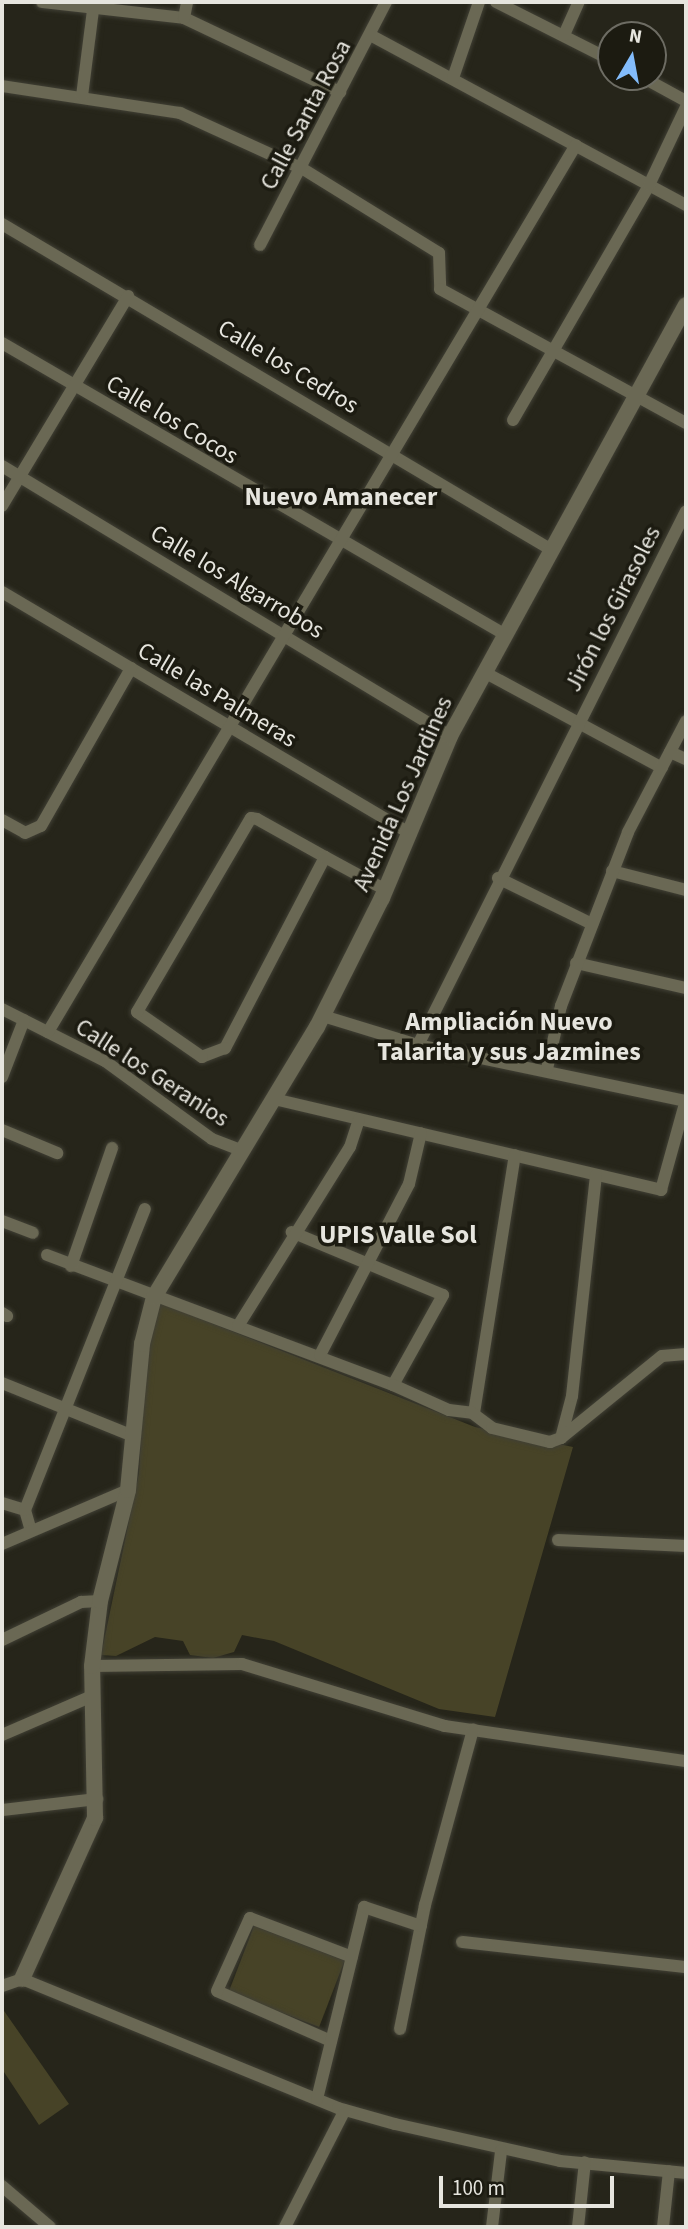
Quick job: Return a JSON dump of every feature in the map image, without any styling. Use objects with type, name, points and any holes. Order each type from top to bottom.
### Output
[{"type":"street","points":[[42,2],[94,4],[184,18],[340,92]]},
{"type":"street","points":[[184,18],[187,2]]},
{"type":"street","name":"Calle Santa Rosa","points":[[260,245],[372,36],[386,2]]},
{"type":"street","points":[[453,78],[480,2]]},
{"type":"street","points":[[496,2],[597,53]]},
{"type":"street","points":[[564,35],[579,2]]},
{"type":"street","points":[[82,96],[94,4]]},
{"type":"street","points":[[372,36],[686,205]]},
{"type":"street","points":[[2,86],[82,96],[180,113],[303,169],[439,253],[440,289],[477,314],[686,424]]},
{"type":"street","points":[[667,91],[686,101]]},
{"type":"street","points":[[513,420],[649,185],[686,107]]},
{"type":"street","points":[[48,1032],[228,725],[576,145]]},
{"type":"street","name":"Calle los Cedros","points":[[2,224],[128,296],[550,550]]},
{"type":"street","points":[[2,506],[128,296]]},
{"type":"street","name":"Avenida Los Jardines","points":[[22,1979],[89,1837],[97,1799],[90,1697],[92,1666],[100,1601],[128,1490],[142,1344],[155,1297],[323,1016],[386,890],[450,736],[686,305]]},
{"type":"street","name":"Calle los Cocos","points":[[2,343],[338,541],[504,634]]},
{"type":"street","name":"Calle los Algarrobos","points":[[2,466],[450,736]]},
{"type":"street","name":"Jirón los Girasoles","points":[[418,1045],[498,878],[576,726],[680,538],[686,511]]},
{"type":"street","name":"Calle las Palmeras","points":[[2,592],[411,834]]},
{"type":"street","points":[[2,820],[25,833],[37,830],[131,668]]},
{"type":"street","points":[[484,672],[576,726],[662,768]]},
{"type":"street","points":[[547,1069],[576,963],[612,871],[686,722]]},
{"type":"street","points":[[670,752],[686,759]]},
{"type":"street","points":[[325,857],[225,1048],[202,1057],[137,1012],[251,818],[325,857],[386,890]]},
{"type":"street","points":[[612,871],[686,890]]},
{"type":"street","points":[[498,878],[592,924]]},
{"type":"street","points":[[576,963],[686,988]]},
{"type":"street","name":"Calle los Geranios","points":[[2,1009],[104,1062],[212,1139],[243,1151]]},
{"type":"street","points":[[274,1099],[661,1189],[686,1100],[547,1069],[418,1045],[323,1016]]},
{"type":"street","points":[[2,1077],[24,1020]]},
{"type":"street","points":[[238,1326],[292,1232],[350,1147],[359,1119]]},
{"type":"street","points":[[2,1130],[57,1153]]},
{"type":"street","points":[[320,1355],[409,1184],[421,1133]]},
{"type":"street","points":[[71,1266],[112,1148]]},
{"type":"street","points":[[471,1412],[492,1325],[515,1155]]},
{"type":"street","points":[[561,1438],[572,1395],[596,1175]]},
{"type":"street","points":[[31,1531],[25,1510],[145,1209]]},
{"type":"street","points":[[2,1221],[33,1233]]},
{"type":"street","points":[[292,1232],[443,1295],[393,1385]]},
{"type":"street","points":[[47,1255],[114,1283],[320,1355],[449,1410],[471,1412],[492,1428],[550,1442],[561,1438],[662,1356],[686,1354]]},
{"type":"street","points":[[2,1383],[133,1436]]},
{"type":"street","points":[[2,1544],[128,1490]]},
{"type":"street","points":[[2,1503],[25,1510]]},
{"type":"street","points":[[558,1540],[686,1546]]},
{"type":"street","points":[[2,1640],[81,1602],[100,1601]]},
{"type":"street","points":[[92,1666],[242,1664],[445,1726],[686,1761]]},
{"type":"street","points":[[2,1735],[90,1697]]},
{"type":"street","points":[[400,2029],[421,1926],[473,1729]]},
{"type":"street","points":[[2,1810],[97,1799]]},
{"type":"street","points":[[317,2099],[364,1908],[421,1926]]},
{"type":"street","points":[[331,2041],[218,1996],[217,1991],[250,1918],[352,1957]]},
{"type":"street","points":[[462,1942],[686,1967]]},
{"type":"street","points":[[2,1986],[22,1979],[345,2110],[502,2151],[686,2173]]},
{"type":"street","points":[[285,2227],[345,2110]]},
{"type":"street","points":[[492,2227],[502,2151]]},
{"type":"street","points":[[578,2227],[585,2162]]},
{"type":"street","points":[[663,2227],[669,2171]]},
{"type":"street","points":[[2,2186],[50,2227]]},
{"type":"shaded area","points":[[160,1303],[475,1427],[573,1447],[495,1717],[439,1709],[274,1641],[242,1635],[234,1652],[213,1658],[190,1655],[183,1641],[155,1637],[116,1656],[101,1655],[139,1473],[145,1366]]},
{"type":"shaded area","points":[[254,1926],[345,1961],[319,2027],[229,1992]]},
{"type":"shaded area","points":[[2,2008],[69,2104],[39,2125],[2,2069]]},
{"type":"district","name":"Nuevo Amanecer","points":[[341,497]]},
{"type":"district","name":"Ampliación Nuevo Talarita y sus Jazmines","points":[[509,1037]]},
{"type":"district","name":"UPIS Valle Sol","points":[[398,1235]]}]
